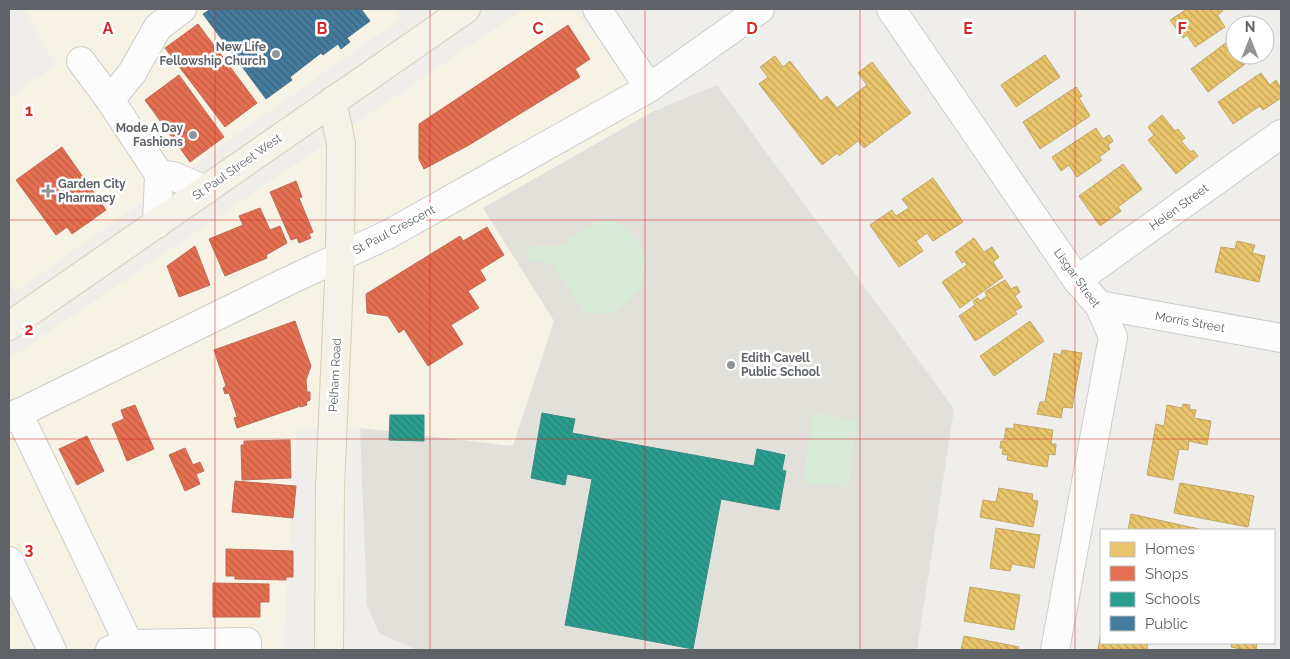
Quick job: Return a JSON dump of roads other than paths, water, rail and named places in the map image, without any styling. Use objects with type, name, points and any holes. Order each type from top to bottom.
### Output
[{"type":"main road","name":"St Paul Street West","points":[[9,326],[332,101],[452,13]]},
{"type":"main road","name":"Pelham Road","points":[[332,101],[341,143],[340,258],[330,487],[333,649]]},
{"type":"street","points":[[597,9],[649,88]]},
{"type":"street","name":"St Paul Crescent","points":[[14,415],[286,282],[389,234],[649,88],[760,9]]},
{"type":"street","name":"Lisgar Street","points":[[890,9],[1078,280],[1099,305],[1113,337],[1055,650]]},
{"type":"street","points":[[110,100],[132,73],[166,13]]},
{"type":"street","points":[[81,61],[110,100],[159,174],[157,224]]},
{"type":"street","name":"Helen Street","points":[[1078,280],[1281,134]]},
{"type":"street","points":[[159,174],[173,176],[206,190]]},
{"type":"street","name":"Morris Street","points":[[1099,305],[1281,338]]},
{"type":"street","points":[[14,415],[119,647],[247,642],[247,650]]},
{"type":"street","points":[[9,561],[52,650]]},
{"type":"place","name":"New Life Fellowship Church","points":[[276,54]]},
{"type":"place","name":"Mode A Day Fashions","points":[[193,135]]},
{"type":"place","name":"Garden City Pharmacy","points":[[48,191]]},
{"type":"place","name":"Edith Cavell Public School","points":[[731,365]]}]
